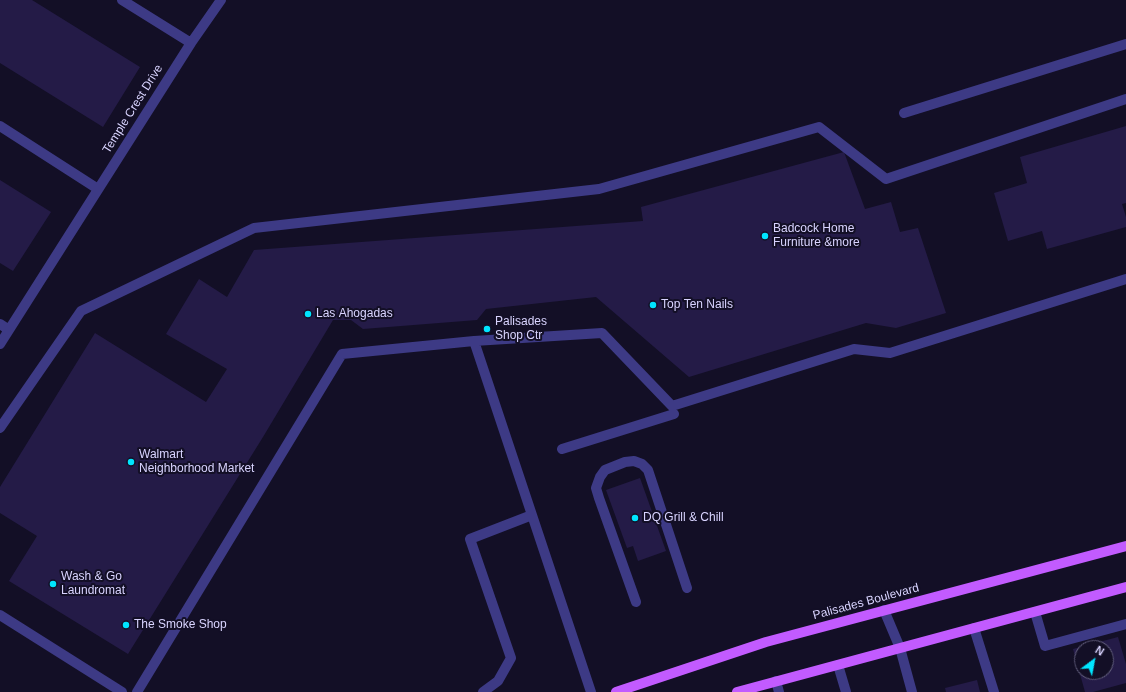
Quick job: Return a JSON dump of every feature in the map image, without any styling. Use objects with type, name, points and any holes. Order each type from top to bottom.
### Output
[{"type":"main road","name":"Palisades Boulevard","points":[[616,692],[766,642],[1126,546]]},
{"type":"main road","points":[[737,692],[1126,587]]},
{"type":"street","points":[[122,0],[191,43]]},
{"type":"street","name":"Temple Crest Drive","points":[[0,344],[191,43],[221,0]]},
{"type":"street","points":[[904,113],[1126,44]]},
{"type":"street","points":[[0,428],[81,311],[254,228],[599,189],[819,127],[886,179],[1126,99]]},
{"type":"street","points":[[0,126],[98,189]]},
{"type":"street","points":[[137,692],[342,354],[474,341],[602,332],[672,406],[854,349],[890,353],[1126,279]]},
{"type":"street","points":[[0,324],[9,330]]},
{"type":"street","points":[[474,341],[590,692]]},
{"type":"street","points":[[562,449],[674,414]]},
{"type":"street","points":[[636,602],[596,488],[600,477],[605,470],[625,462],[634,461],[642,464],[648,470],[687,588]]},
{"type":"street","points":[[483,692],[498,681],[511,658],[470,538],[532,515]]},
{"type":"street","points":[[884,610],[900,648],[912,692]]},
{"type":"street","points":[[1034,612],[1045,646],[1126,624]]},
{"type":"street","points":[[0,615],[122,692]]},
{"type":"street","points":[[974,628],[994,692]]},
{"type":"street","points":[[838,665],[846,692]]},
{"type":"street","points":[[776,681],[779,692]]},
{"type":"building","points":[[0,0],[32,0],[140,67],[103,127],[0,63]]},
{"type":"building","points":[[1126,126],[1126,203],[1122,204],[1126,217],[1126,227],[1047,249],[1042,231],[1008,241],[994,193],[1027,183],[1020,157]]},
{"type":"building","points":[[844,152],[865,209],[891,202],[900,232],[918,228],[946,313],[896,328],[866,323],[689,377],[596,297],[486,309],[477,320],[363,329],[351,320],[333,320],[263,437],[128,654],[9,581],[37,536],[0,513],[0,487],[95,333],[206,402],[227,369],[166,334],[199,279],[227,297],[254,250],[643,221],[641,207]]},
{"type":"building","points":[[0,180],[51,212],[13,271],[0,263]]},
{"type":"building","name":"DQ Grill & Chill","points":[[640,478],[666,551],[638,561],[633,546],[627,548],[606,490]]},
{"type":"building","points":[[1118,637],[1126,664],[1126,683],[1093,692],[1085,692],[1082,680],[1114,680],[1114,640],[1107,640]]},
{"type":"building","points":[[977,680],[980,692],[946,692],[945,688]]},
{"type":"place","name":"Badcock Home Furniture &more","points":[[765,236]]},
{"type":"place","name":"Top Ten Nails","points":[[653,305]]},
{"type":"place","name":"Las Ahogadas","points":[[308,314]]},
{"type":"place","name":"Palisades Shop Ctr","points":[[487,329]]},
{"type":"place","name":"Walmart Neighborhood Market","points":[[131,462]]},
{"type":"place","name":"DQ Grill & Chill","points":[[635,518]]},
{"type":"place","name":"Wash & Go Laundromat","points":[[53,584]]},
{"type":"place","name":"The Smoke Shop","points":[[126,625]]}]
